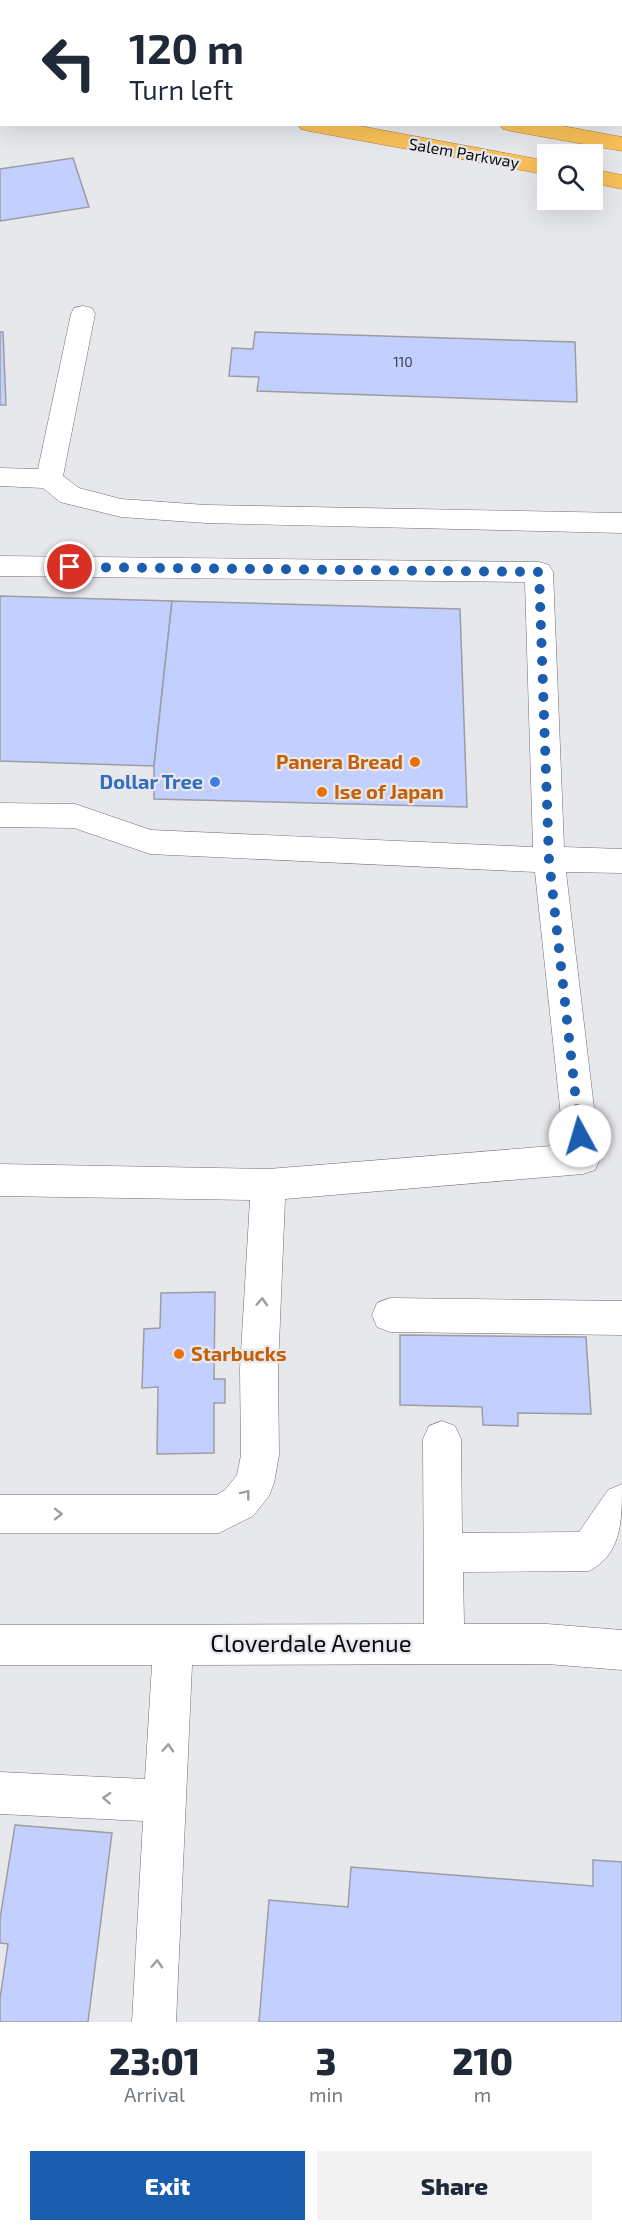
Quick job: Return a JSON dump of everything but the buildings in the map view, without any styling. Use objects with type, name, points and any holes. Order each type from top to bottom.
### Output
[{"type":"highway","name":"Salem Parkway","points":[[319,126],[537,166]]},
{"type":"highway","name":"Salem Parkway","points":[[522,126],[622,144]]},
{"type":"highway","points":[[603,178],[622,182]]},
{"type":"street","points":[[49,479],[83,314]]},
{"type":"street","points":[[0,477],[49,479],[70,495],[121,508],[206,514],[622,523]]},
{"type":"street","points":[[0,566],[539,572],[549,860],[583,1159],[268,1185],[0,1180]]},
{"type":"street","points":[[0,815],[75,816],[150,842],[549,860],[622,861]]},
{"type":"street","points":[[0,1514],[219,1514],[239,1503],[255,1483],[260,1455],[259,1369],[268,1185]]},
{"type":"street","points":[[390,1315],[622,1318]]},
{"type":"street","points":[[442,1439],[444,1643]]},
{"type":"street","points":[[443,1553],[589,1551],[622,1503]]},
{"type":"street","name":"Cloverdale Avenue","points":[[0,1645],[444,1643],[547,1644],[622,1650]]},
{"type":"street","points":[[154,2022],[173,1644]]},
{"type":"street","points":[[0,1793],[165,1801]]},
{"type":"place","name":"Panera Bread","points":[[415,762]]},
{"type":"place","name":"Dollar Tree","points":[[215,782]]},
{"type":"place","name":"Ise of Japan","points":[[322,792]]},
{"type":"place","name":"Starbucks","points":[[179,1354]]},
{"type":"route","points":[[70,567],[539,572],[549,860],[580,1136]]}]
